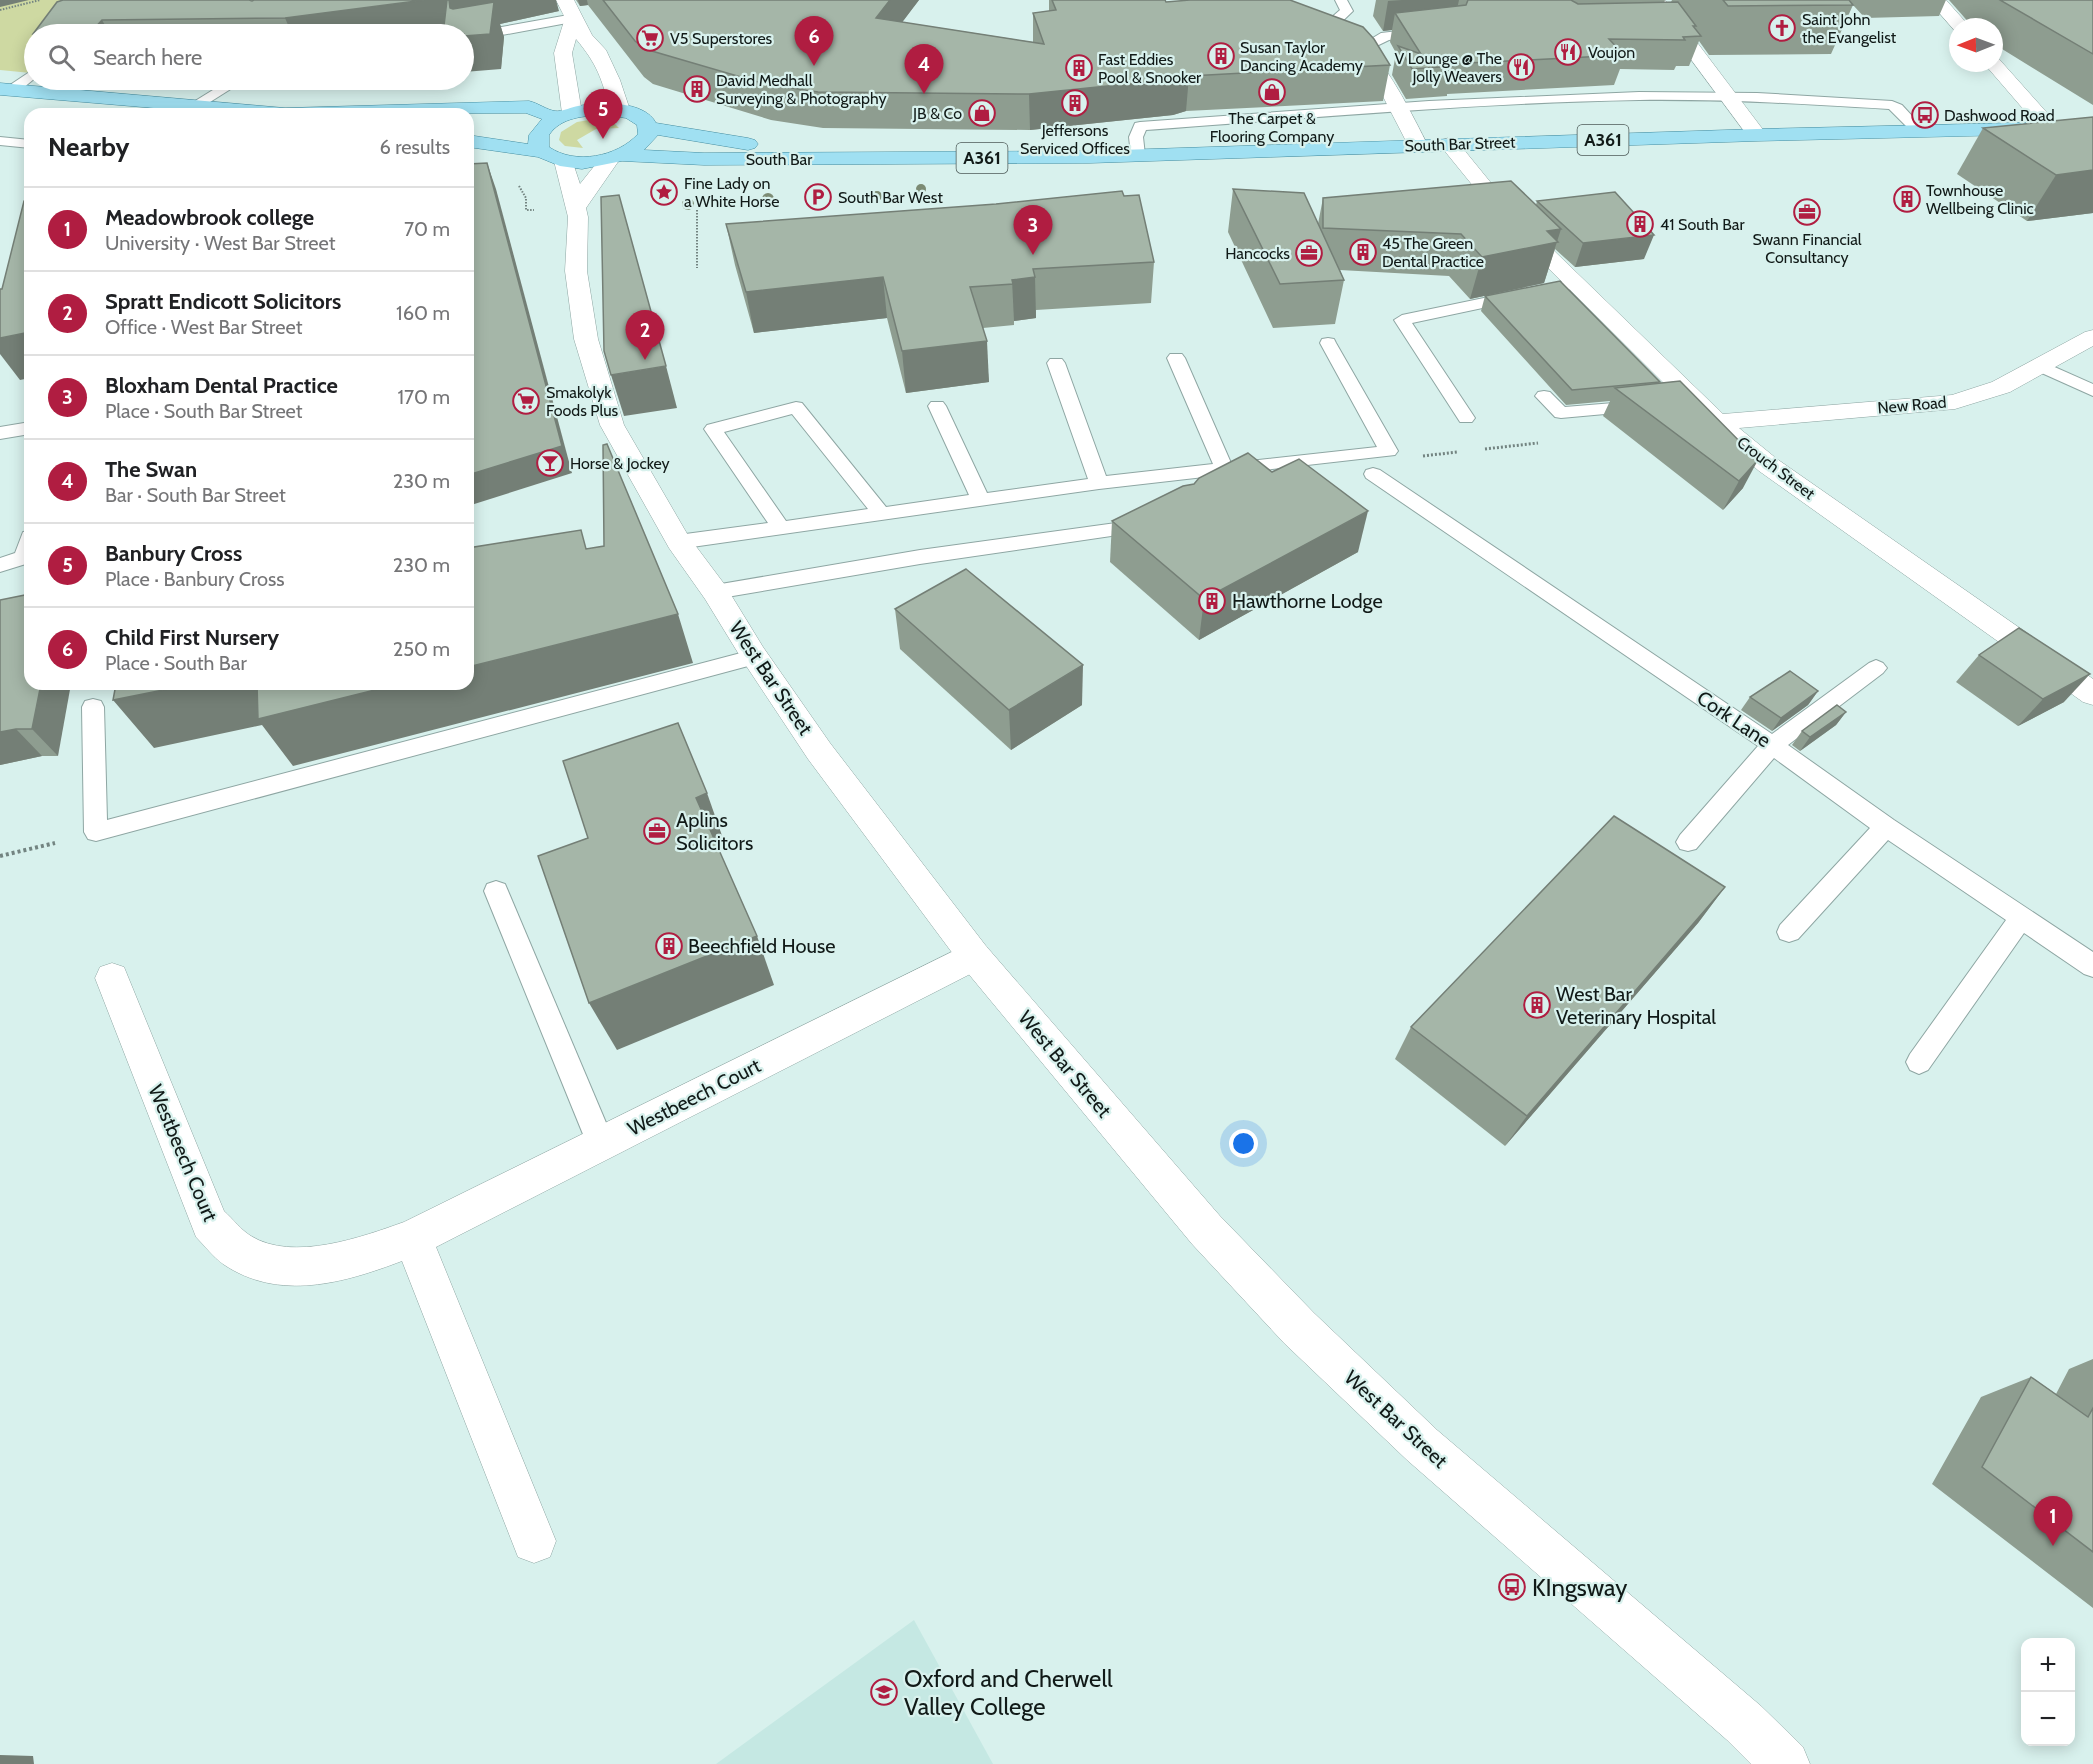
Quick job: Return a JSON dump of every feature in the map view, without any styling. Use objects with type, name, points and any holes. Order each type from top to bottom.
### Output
[{"type":"main road","points":[[6,89],[208,108]]},
{"type":"main road","points":[[474,108],[529,107],[565,116]]},
{"type":"main road","points":[[543,152],[537,139],[547,125],[565,116],[604,109],[620,110],[640,117],[648,128],[648,135],[643,142],[616,157]]},
{"type":"main road","name":"South Bar Street","points":[[827,158],[925,159],[1138,155],[1449,144],[2093,127]]},
{"type":"main road","name":"South Bar","points":[[648,128],[827,158]]},
{"type":"main road","name":"South Bar","points":[[474,142],[543,152],[564,160],[594,161],[616,157],[827,158]]},
{"type":"street","points":[[565,0],[584,37],[597,50],[611,80],[620,110]]},
{"type":"street","points":[[1656,0],[1669,25],[1757,135]]},
{"type":"street","points":[[1937,0],[1953,18]]},
{"type":"street","points":[[565,116],[563,53],[573,18]]},
{"type":"street","points":[[1335,39],[1370,61],[1418,145]]},
{"type":"street","points":[[2001,72],[2050,128]]},
{"type":"street","name":"Crouch Street","points":[[1449,144],[1511,220],[1575,284],[1683,401],[1717,422],[1768,465],[2093,694]]},
{"type":"street","points":[[576,208],[587,189],[616,157]]},
{"type":"street","name":"West Bar Street","points":[[564,160],[576,208],[576,271],[586,339],[612,425],[678,542],[715,592],[819,751],[974,956],[1206,1230],[1299,1328],[1422,1445],[1735,1715],[1786,1764]]},
{"type":"street","name":"New Road","points":[[1717,422],[1955,402],[1979,396],[2041,366],[2093,337]]},
{"type":"street","name":"Westbeech Court","points":[[112,978],[210,1224],[237,1249],[269,1265],[310,1267],[358,1258],[413,1238],[974,956]]},
{"type":"street","points":[[413,1238],[534,1541]]},
{"type":"lane","points":[[1341,0],[1347,11],[1335,39],[1443,30]]},
{"type":"lane","points":[[474,36],[573,18]]},
{"type":"lane","points":[[6,89],[24,79]]},
{"type":"lane","points":[[194,106],[221,90]]},
{"type":"lane","points":[[1138,155],[1136,137],[1140,126],[1397,108],[1628,97],[1728,96],[1892,105],[1919,131]]},
{"type":"lane","points":[[0,141],[24,143]]},
{"type":"lane","points":[[1466,418],[1402,320],[1575,284]]},
{"type":"lane","points":[[678,542],[1099,483],[1389,451],[1328,343]]},
{"type":"lane","points":[[1176,358],[1225,470]]},
{"type":"lane","points":[[1056,363],[1099,483]]},
{"type":"lane","points":[[2041,366],[2093,391]]},
{"type":"lane","points":[[1544,396],[1561,413],[1650,405]]},
{"type":"lane","points":[[937,406],[981,500]]},
{"type":"lane","points":[[782,528],[713,429],[796,407],[882,514]]},
{"type":"lane","points":[[0,433],[24,429]]},
{"type":"lane","name":"Cork Lane","points":[[1373,474],[1772,745],[1886,827],[2093,966]]},
{"type":"lane","points":[[715,592],[920,557],[1159,522]]},
{"type":"lane","points":[[0,565],[22,558],[24,553]]},
{"type":"lane","points":[[93,706],[96,832],[756,657]]},
{"type":"lane","points":[[1688,842],[1772,745],[1876,668]]},
{"type":"lane","points":[[1789,932],[1886,827]]},
{"type":"lane","points":[[496,891],[601,1144]]},
{"type":"lane","points":[[1918,1062],[2022,917]]},
{"type":"path","points":[[0,10],[40,0]]},
{"type":"path","points":[[519,185],[526,198],[526,210],[535,210]]},
{"type":"path","points":[[697,210],[697,268]]},
{"type":"path","points":[[0,856],[96,832]]},
{"type":"shaded area","name":"Oxford and Cherwell Valley College","points":[[914,1620],[993,1764],[716,1764]]},
{"type":"green space","points":[[0,0],[95,0],[52,24],[24,24],[24,72],[0,70]]},
{"type":"green space","points":[[589,120],[613,122],[619,128],[596,129],[577,140],[583,148],[565,146],[559,140],[561,132],[577,122]]},
{"type":"building","points":[[63,0],[424,0],[285,18],[102,20],[98,24],[40,24],[57,2]]},
{"type":"building","points":[[447,0],[449,0],[450,8],[453,9],[494,2],[490,34],[474,35],[474,24],[444,24]]},
{"type":"building","points":[[603,0],[890,0],[876,18],[1044,44],[1033,13],[1056,10],[1052,0],[1165,0],[1166,2],[1290,0],[1363,27],[1374,39],[1390,65],[1189,76],[1029,94],[818,92],[765,84],[645,49],[635,41]]},
{"type":"building","points":[[1468,0],[1571,0],[1578,4],[1678,2],[1701,36],[1683,37],[1685,40],[1609,39],[1624,55],[1449,64],[1454,66],[1412,69],[1398,46],[1421,54],[1395,13],[1466,5]]},
{"type":"building","points":[[1723,0],[1849,0],[1853,5],[1728,6]]},
{"type":"building","points":[[2000,0],[2093,0],[2093,54]]},
{"type":"building","points":[[2093,117],[2093,170],[2056,175],[1983,128]]},
{"type":"building","points":[[487,163],[562,446],[474,473],[474,164]]},
{"type":"building","points":[[1511,181],[1561,229],[1547,231],[1558,242],[1482,257],[1461,234],[1323,228],[1323,198]]},
{"type":"building","points":[[1233,189],[1304,193],[1344,280],[1280,284]]},
{"type":"building","points":[[1122,191],[1124,196],[1139,195],[1154,262],[1033,269],[1035,277],[1012,280],[1013,284],[970,287],[987,341],[902,351],[883,277],[746,292],[726,224],[996,204]]},
{"type":"building","points":[[1615,192],[1654,235],[1583,243],[1537,201]]},
{"type":"building","points":[[619,195],[666,366],[611,375],[604,351],[601,197]]},
{"type":"building","points":[[24,201],[24,333],[0,338],[0,289],[2,289]]},
{"type":"building","points":[[1560,281],[1660,382],[1572,390],[1485,296]]},
{"type":"building","points":[[1680,381],[1758,460],[1739,481],[1615,388]]},
{"type":"building","points":[[607,444],[678,614],[474,665],[474,547],[581,530],[586,549],[604,546],[603,445]]},
{"type":"building","points":[[1248,453],[1272,472],[1299,459],[1368,511],[1204,599],[1112,521],[1183,486],[1194,484],[1199,478]]},
{"type":"building","points":[[966,569],[1083,665],[1009,710],[895,609]]},
{"type":"building","points":[[24,595],[24,690],[40,690],[32,729],[0,732],[0,600]]},
{"type":"building","points":[[2019,628],[2090,674],[2043,699],[1979,655]]},
{"type":"building","points":[[1790,671],[1818,691],[1781,718],[1750,697]]},
{"type":"building","points":[[115,690],[163,690],[113,700]]},
{"type":"building","points":[[257,690],[375,690],[258,719]]},
{"type":"building","points":[[1837,705],[1846,712],[1810,737],[1802,731]]},
{"type":"building","points":[[678,723],[707,793],[696,798],[757,936],[589,1003],[538,856],[588,838],[563,761]]},
{"type":"building","name":"West Bar Veterinary Hospital","points":[[1614,816],[1725,887],[1527,1116],[1411,1027]]},
{"type":"building","points":[[2031,1377],[2088,1417],[2093,1408],[2093,1552],[1982,1467]]},
{"type":"place","name":"Saint John the Evangelist","points":[[1782,28]]},
{"type":"place","name":"V5 Superstores","points":[[650,38]]},
{"type":"place","name":"Voujon","points":[[1568,52]]},
{"type":"place","name":"Susan Taylor Dancing Academy","points":[[1221,56]]},
{"type":"place","name":"Child First Nursery","points":[[814,66]]},
{"type":"place","name":"V Lounge @ The Jolly Weavers","points":[[1521,67]]},
{"type":"place","name":"Fast Eddies Pool & Snooker","points":[[1079,68]]},
{"type":"place","name":"David Medhall Surveying & Photography","points":[[697,89]]},
{"type":"place","name":"The Carpet & Flooring Company","points":[[1272,92]]},
{"type":"place","name":"The Swan","points":[[924,94]]},
{"type":"place","name":"Jeffersons Serviced Offices","points":[[1075,103]]},
{"type":"place","name":"JB & Co","points":[[982,113]]},
{"type":"place","name":"Dashwood Road","points":[[1925,115]]},
{"type":"place","name":"Banbury Cross","points":[[603,139]]},
{"type":"place","name":"Fine Lady on a White Horse","points":[[664,192]]},
{"type":"place","name":"South Bar West","points":[[818,197]]},
{"type":"place","name":"Townhouse Wellbeing Clinic","points":[[1907,199]]},
{"type":"place","name":"Swann Financial Consultancy","points":[[1807,212]]},
{"type":"place","name":"41 South Bar","points":[[1640,224]]},
{"type":"place","name":"45 The Green Dental Practice","points":[[1363,252]]},
{"type":"place","name":"Hancocks","points":[[1309,253]]},
{"type":"place","name":"Bloxham Dental Practice","points":[[1033,255]]},
{"type":"place","name":"Spratt Endicott Solicitors","points":[[645,360]]},
{"type":"place","name":"Smakolyk Foods Plus","points":[[526,401]]},
{"type":"place","name":"Horse & Jockey","points":[[550,463]]},
{"type":"place","name":"Hawthorne Lodge","points":[[1212,601]]},
{"type":"place","name":"Aplins Solicitors","points":[[657,831]]},
{"type":"place","name":"Beechfield House","points":[[669,946]]},
{"type":"place","name":"West Bar Veterinary Hospital","points":[[1537,1005]]},
{"type":"place","name":"Meadowbrook college","points":[[2053,1546]]},
{"type":"place","name":"KIngsway","points":[[1512,1587]]},
{"type":"place","name":"Oxford and Cherwell Valley College","points":[[884,1692]]}]
